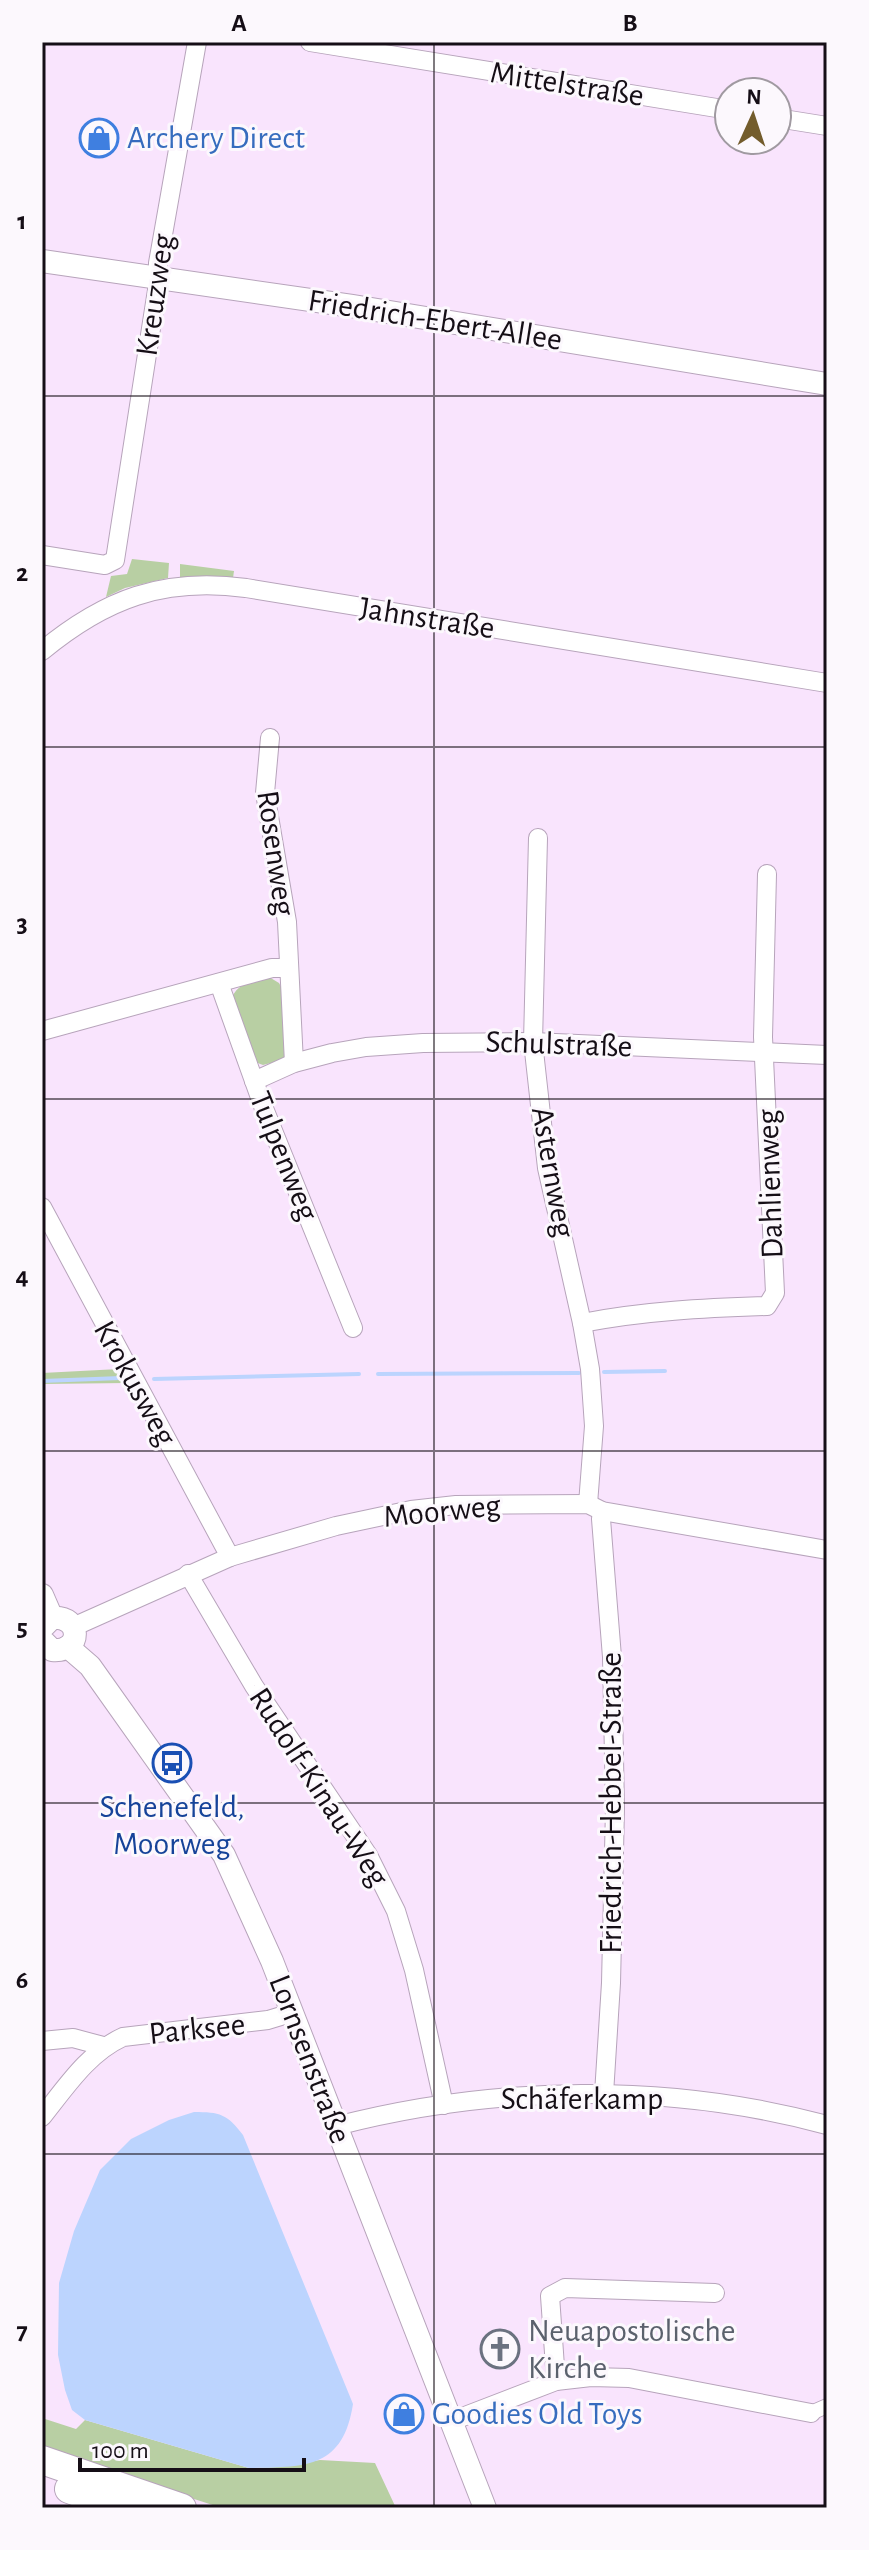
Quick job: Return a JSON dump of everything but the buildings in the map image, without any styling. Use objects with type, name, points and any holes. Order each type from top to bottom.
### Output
[{"type":"main road","points":[[42,2460],[182,2508]]},
{"type":"main road","points":[[42,2480],[121,2508]]},
{"type":"street","name":"Kreuzweg","points":[[42,555],[105,565],[115,560],[170,192],[197,42]]},
{"type":"street","name":"Mittelstraße","points":[[310,42],[713,107]]},
{"type":"street","points":[[793,121],[827,126]]},
{"type":"street","name":"Friedrich-Ebert-Allee","points":[[42,261],[407,315],[827,384]]},
{"type":"street","name":"Jahnstraße","points":[[42,651],[97,611],[122,599],[161,588],[204,585],[246,588],[827,683]]},
{"type":"street","name":"Rosenweg","points":[[270,738],[265,793],[287,922],[289,968]]},
{"type":"street","name":"Asternweg","points":[[538,838],[533,1042],[547,1168],[582,1323],[593,1396],[595,1508]]},
{"type":"street","name":"Dahlienweg","points":[[582,1323],[673,1309],[767,1306],[775,1293],[764,1052],[767,874]]},
{"type":"street","points":[[42,1031],[272,968],[289,968],[294,1063]]},
{"type":"street","name":"Tulpenweg","points":[[219,983],[254,1081],[353,1328]]},
{"type":"street","name":"Schulstraße","points":[[254,1081],[294,1063],[366,1047],[475,1041],[827,1055]]},
{"type":"street","name":"Krokusweg","points":[[42,1207],[230,1557]]},
{"type":"street","name":"Moorweg","points":[[71,1637],[188,1574],[230,1557],[336,1526],[411,1510],[456,1505],[595,1508],[827,1550]]},
{"type":"street","name":"Friedrich-Hebbel-Straße","points":[[595,1508],[612,1657],[615,1808],[611,1983],[604,2094]]},
{"type":"street","name":"Rudolf-Kinau-Weg","points":[[188,1574],[254,1686],[368,1855],[396,1911],[414,1970],[444,2105]]},
{"type":"street","points":[[42,1595],[44,1634],[52,1650],[71,1637],[62,1618],[44,1634]]},
{"type":"street","name":"Lornsenstraße","points":[[71,1637],[224,1855],[263,1940],[485,2508]]},
{"type":"street","name":"Parksee","points":[[42,2117],[73,2077],[103,2046],[123,2037],[258,2022],[291,2013]]},
{"type":"street","name":"Parksee","points":[[42,2041],[73,2038],[103,2046]]},
{"type":"street","name":"Schäferkamp","points":[[336,2126],[365,2118],[490,2099],[604,2094],[728,2105],[827,2125]]},
{"type":"street","points":[[556,2381],[550,2296],[565,2288],[715,2293]]},
{"type":"street","points":[[452,2421],[556,2381],[591,2377],[629,2378],[819,2409]]},
{"type":"green space","points":[[132,559],[169,563],[168,578],[125,588],[106,597],[111,576],[127,574]]},
{"type":"green space","points":[[180,564],[234,571],[233,578],[180,577]]},
{"type":"green space","points":[[269,977],[279,983],[285,994],[285,1055],[282,1060],[263,1065],[255,1062],[232,997],[243,985]]},
{"type":"green space","points":[[119,1369],[127,1383],[42,1384],[42,1373]]},
{"type":"green space","points":[[42,2418],[76,2429],[85,2420],[249,2468],[320,2460],[375,2463],[396,2508],[222,2508],[42,2450]]},
{"type":"water","points":[[194,2112],[222,2116],[243,2135],[353,2404],[340,2441],[330,2453],[318,2460],[287,2467],[249,2468],[85,2420],[72,2410],[58,2355],[59,2283],[74,2231],[100,2170],[131,2139],[169,2120]]},
{"type":"waterway","points":[[604,1372],[665,1371]]},
{"type":"waterway","points":[[378,1374],[579,1373]]},
{"type":"waterway","points":[[154,1379],[359,1374]]},
{"type":"waterway","points":[[42,1381],[121,1378]]},
{"type":"place","name":"Archery Direct","points":[[99,138]]},
{"type":"place","name":"Schenefeld, Moorweg","points":[[172,1763]]},
{"type":"place","name":"Neuapostolische Kirche","points":[[500,2349]]},
{"type":"place","name":"Goodies Old Toys","points":[[404,2414]]}]
